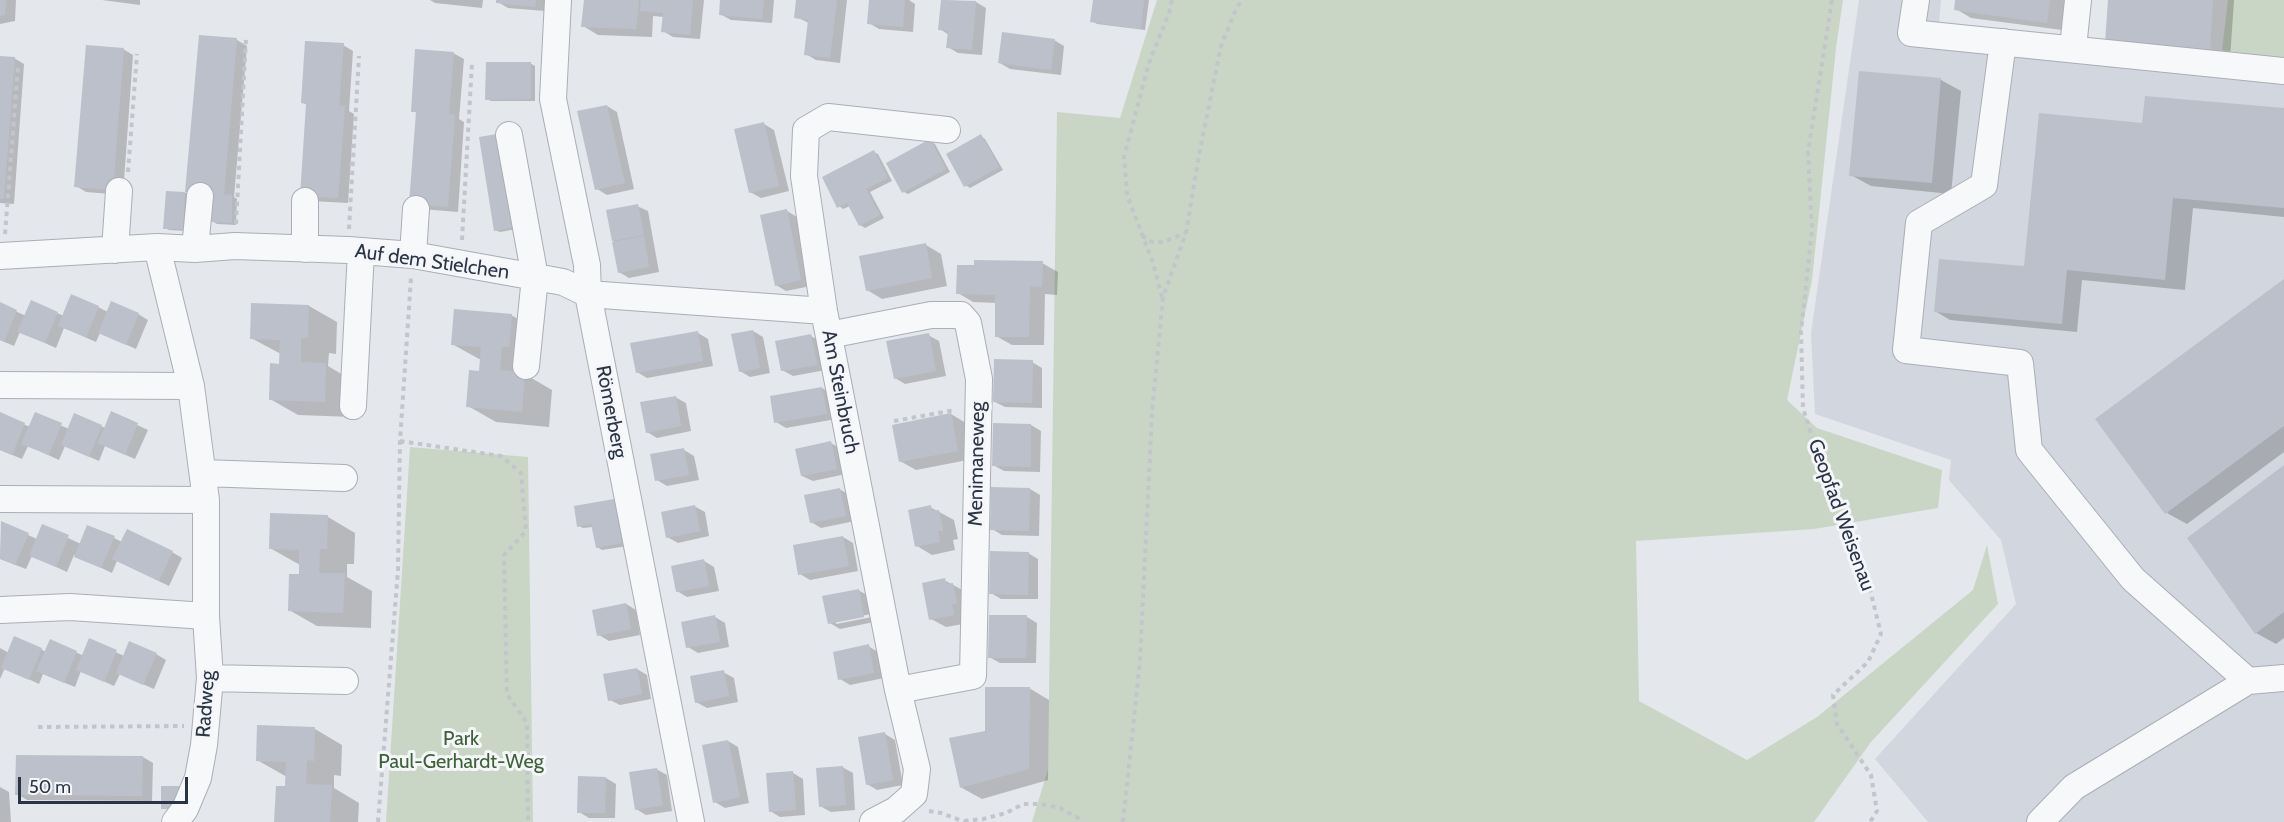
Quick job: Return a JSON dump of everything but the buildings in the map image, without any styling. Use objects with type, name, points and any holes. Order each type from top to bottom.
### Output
[{"type":"street","name":"Römerberg","points":[[558,0],[553,99],[587,265],[588,294],[691,822]]},
{"type":"street","points":[[1916,0],[1911,33],[2284,71]]},
{"type":"street","points":[[2073,48],[2078,0]]},
{"type":"street","points":[[2003,42],[1984,185],[1919,223],[1906,350],[2020,363],[2029,450],[2133,579],[2248,681]]},
{"type":"street","name":"Am Steinbruch","points":[[917,802],[917,769],[898,690],[827,323],[804,176],[806,130],[828,117],[947,130]]},
{"type":"street","points":[[509,135],[535,277],[526,366]]},
{"type":"street","points":[[115,249],[119,191]]},
{"type":"street","points":[[195,249],[200,196]]},
{"type":"street","points":[[305,201],[305,249]]},
{"type":"street","points":[[413,255],[416,209]]},
{"type":"street","name":"Auf dem Stielchen","points":[[2,256],[157,247],[195,249],[235,246],[413,255],[563,282],[588,294],[827,323]]},
{"type":"street","name":"Radweg","points":[[157,247],[191,386],[206,500],[206,616],[210,678],[206,725],[198,778],[185,809],[175,822]]},
{"type":"street","points":[[353,406],[354,251]]},
{"type":"street","name":"Menimaneweg","points":[[827,323],[961,315],[968,323],[979,379],[973,676],[898,690]]},
{"type":"street","points":[[0,385],[191,386]]},
{"type":"street","points":[[203,473],[344,478]]},
{"type":"street","points":[[0,499],[206,500]]},
{"type":"street","points":[[0,610],[70,607],[206,616]]},
{"type":"street","points":[[210,678],[345,681]]},
{"type":"street","points":[[2040,822],[2074,787],[2248,681],[2284,678]]},
{"type":"street","points":[[873,822],[917,802]]},
{"type":"path","points":[[1162,297],[1153,263],[1127,195],[1124,157],[1149,63],[1172,0]]},
{"type":"path","points":[[1123,822],[1140,660],[1152,412],[1162,297],[1186,233],[1221,46],[1242,0]]},
{"type":"path","name":"Geopfad Weisenau","points":[[1832,0],[1808,152],[1812,230],[1801,331],[1803,408],[1833,504],[1868,581],[1881,634],[1868,662],[1833,695],[1837,724],[1871,776],[1877,811],[1870,822]]},
{"type":"path","points":[[235,246],[246,39]]},
{"type":"path","points":[[119,191],[127,180],[137,54]]},
{"type":"path","points":[[354,251],[359,56]]},
{"type":"path","points":[[460,264],[472,63]]},
{"type":"path","points":[[2,256],[18,68]]},
{"type":"path","points":[[1142,236],[1152,242],[1164,242],[1186,233]]},
{"type":"path","points":[[378,822],[398,570],[400,441],[413,255]]},
{"type":"path","points":[[894,421],[979,405]]},
{"type":"path","points":[[400,441],[501,456],[521,473],[526,531],[504,555],[507,694],[527,723],[528,822]]},
{"type":"path","points":[[38,727],[206,725]]},
{"type":"path","points":[[917,802],[964,821],[994,816],[1023,804],[1040,804],[1060,808],[1081,822]]},
{"type":"shaded area","points":[[1859,0],[1941,0],[1939,25],[2063,35],[2284,62],[2284,822],[1928,822],[1875,759],[2016,604],[2001,540],[1949,480],[1951,460],[1815,414],[1811,333]]},
{"type":"green space","points":[[1157,0],[1843,0],[1812,280],[1787,400],[1817,428],[1942,470],[1938,508],[1814,529],[1636,541],[1639,701],[1747,760],[1817,717],[1973,590],[1987,545],[1998,604],[1871,742],[1814,822],[1032,822],[1048,769],[1057,112],[1120,118]]},
{"type":"green space","points":[[2228,0],[2284,0],[2284,60],[2222,50]]},
{"type":"green space","name":"Park Paul-Gerhardt-Weg","points":[[410,447],[528,457],[533,822],[386,822]]}]
